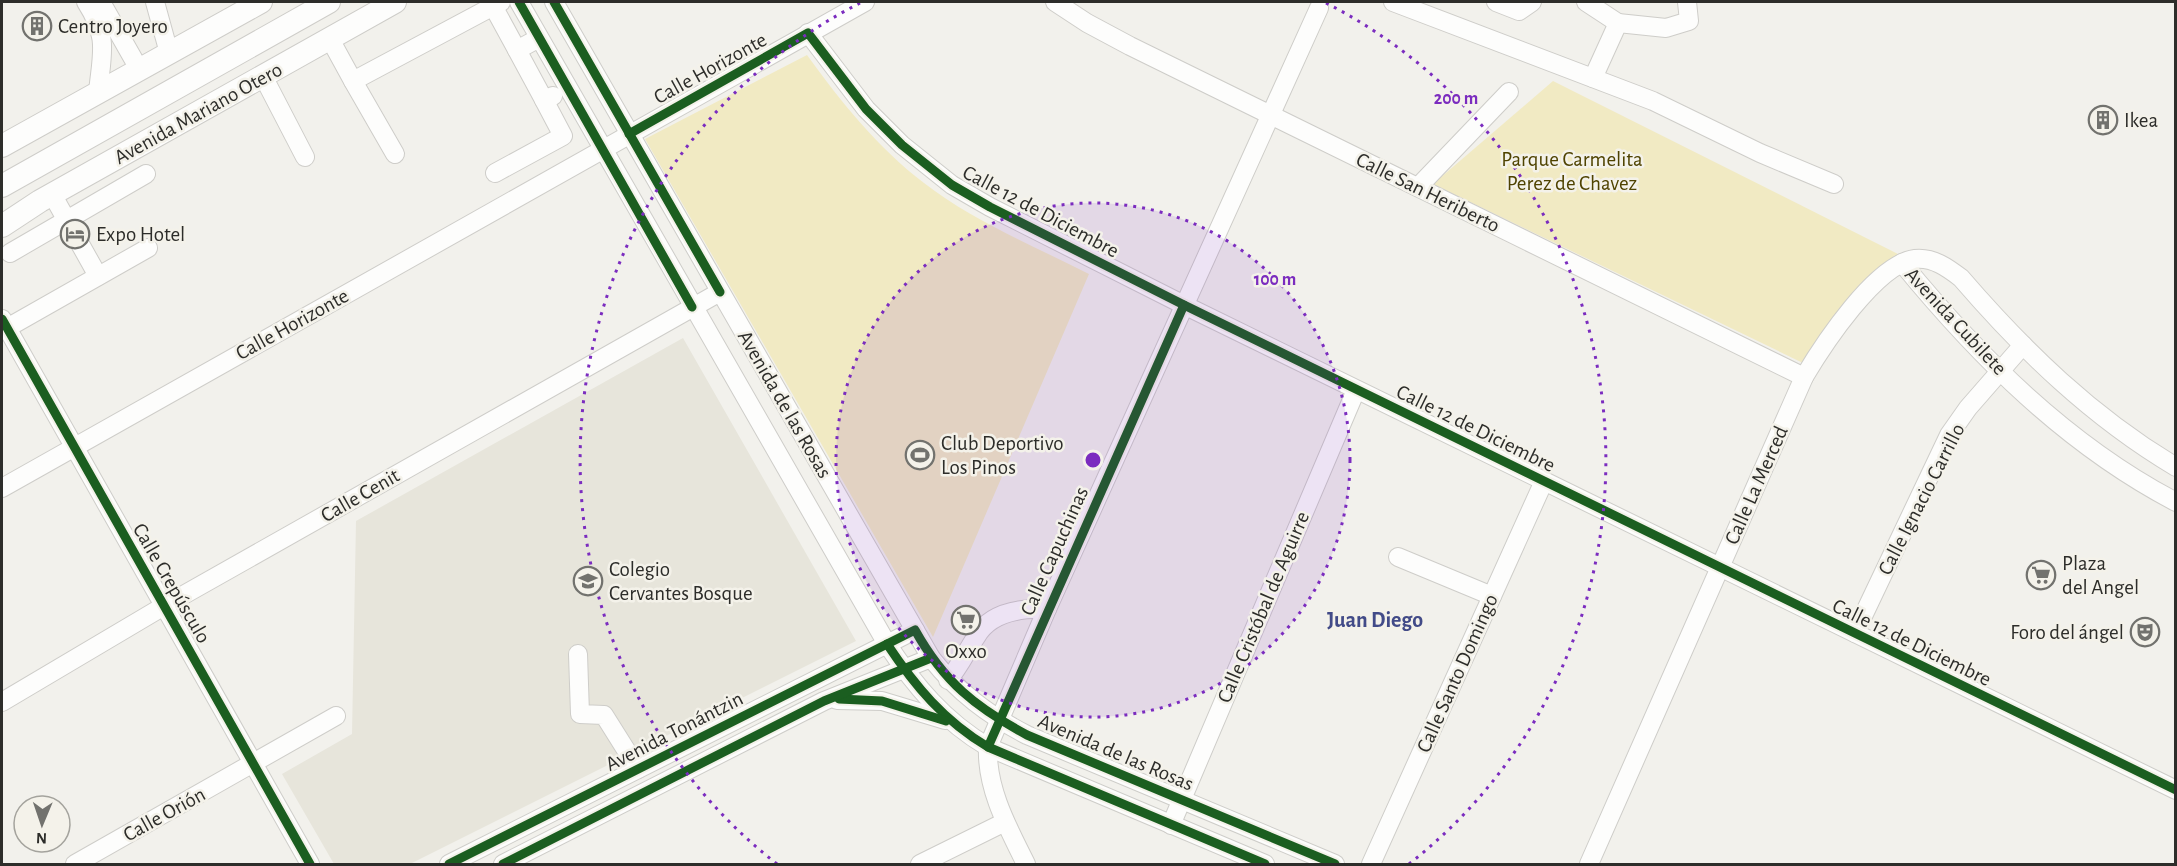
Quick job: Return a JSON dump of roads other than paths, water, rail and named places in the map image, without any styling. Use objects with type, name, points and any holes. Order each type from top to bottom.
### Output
[{"type":"main road","points":[[2,146],[261,2]]},
{"type":"main road","name":"Avenida Mariano Otero","points":[[2,186],[329,2]]},
{"type":"main road","name":"Avenida Mariano Otero","points":[[2,226],[46,198],[264,78],[395,2]]},
{"type":"main road","points":[[2,176],[76,144]]},
{"type":"main road","points":[[2,216],[46,198]]},
{"type":"street","points":[[86,2],[98,21],[104,40],[98,92]]},
{"type":"street","points":[[101,2],[139,69]]},
{"type":"street","points":[[155,2],[169,53]]},
{"type":"street","name":"Avenida de las Rosas","points":[[519,2],[887,644],[903,668],[949,722],[988,747],[1265,864]]},
{"type":"street","name":"Avenida de las Rosas","points":[[554,2],[931,658],[948,680],[1000,721],[1027,735],[1330,863]]},
{"type":"street","name":"Calle Horizonte","points":[[2,488],[865,2]]},
{"type":"street","name":"Calle San Heriberto","points":[[1055,2],[1087,23],[1804,377]]},
{"type":"street","points":[[1393,2],[1653,101],[1760,153],[1834,184]]},
{"type":"street","points":[[1496,2],[1519,11],[1532,2]]},
{"type":"street","points":[[1586,2],[1618,23],[1666,28],[1689,21],[1687,2]]},
{"type":"street","points":[[353,81],[497,4],[517,50],[563,136],[495,173]]},
{"type":"street","name":"Calle Capuchinas","points":[[1026,864],[1005,822],[992,783],[987,761],[988,747],[1047,609],[1319,8]]},
{"type":"street","points":[[1593,78],[1618,23]]},
{"type":"street","name":"Calle 12 de Diciembre","points":[[808,33],[866,109],[923,165],[990,207],[1356,390],[2175,790]]},
{"type":"street","points":[[517,50],[539,38]]},
{"type":"street","points":[[330,39],[395,154]]},
{"type":"street","points":[[264,78],[305,157]]},
{"type":"street","points":[[544,100],[568,88]]},
{"type":"street","points":[[1418,187],[1509,92]]},
{"type":"street","points":[[10,254],[146,174]]},
{"type":"street","points":[[46,198],[66,219],[98,276]]},
{"type":"street","points":[[4,324],[148,248]]},
{"type":"street","name":"Avenida Cubilete","points":[[1902,263],[1926,259],[1946,267],[1961,278],[2023,345],[2090,409],[2175,467]]},
{"type":"street","name":"Calle La Merced","points":[[1589,864],[1804,377],[1846,314],[1902,263]]},
{"type":"street","name":"Avenida Cubilete","points":[[1902,263],[1960,330],[2061,427],[2133,478],[2175,502]]},
{"type":"street","name":"Calle Cenit","points":[[2,702],[164,606],[720,292]]},
{"type":"street","name":"Calle Crepúsculo","points":[[4,324],[310,864]]},
{"type":"street","name":"Calle Ignacio Carrillo","points":[[1855,633],[1949,435],[2000,370],[2023,345]]},
{"type":"street","name":"Calle Cristóbal de Aguirre","points":[[1171,825],[1356,390]]},
{"type":"street","name":"Calle Santo Domingo","points":[[1371,864],[1544,481]]},
{"type":"street","points":[[1398,557],[1492,596]]},
{"type":"street","points":[[948,680],[965,658],[977,634],[992,621],[1008,612],[1027,608],[1047,609]]},
{"type":"street","name":"Avenida Tonántzin","points":[[449,864],[915,630]]},
{"type":"street","points":[[578,654],[580,714],[604,714],[638,769]]},
{"type":"street","name":"Avenida Tonántzin","points":[[503,864],[824,701],[931,658]]},
{"type":"street","points":[[824,701],[846,699],[882,701],[949,722]]},
{"type":"street","name":"Calle Orión","points":[[75,864],[336,716]]},
{"type":"street","points":[[920,864],[1005,822]]},
{"type":"place","name":"Centro Joyero","points":[[37,26]]},
{"type":"place","name":"Ikea","points":[[2103,120]]},
{"type":"place","name":"Expo Hotel","points":[[75,234]]},
{"type":"place","name":"Club Deportivo Los Pinos","points":[[920,455]]},
{"type":"place","name":"Plaza del Angel","points":[[2041,575]]},
{"type":"place","name":"Colegio Cervantes Bosque","points":[[588,581]]},
{"type":"place","name":"Oxxo","points":[[966,620]]},
{"type":"place","name":"Foro del ángel","points":[[2145,632]]},
{"type":"district","name":"Juan Diego","points":[[1375,619]]},
{"type":"park label","name":"Parque Carmelita Perez de Chavez","points":[[1572,171]]}]
